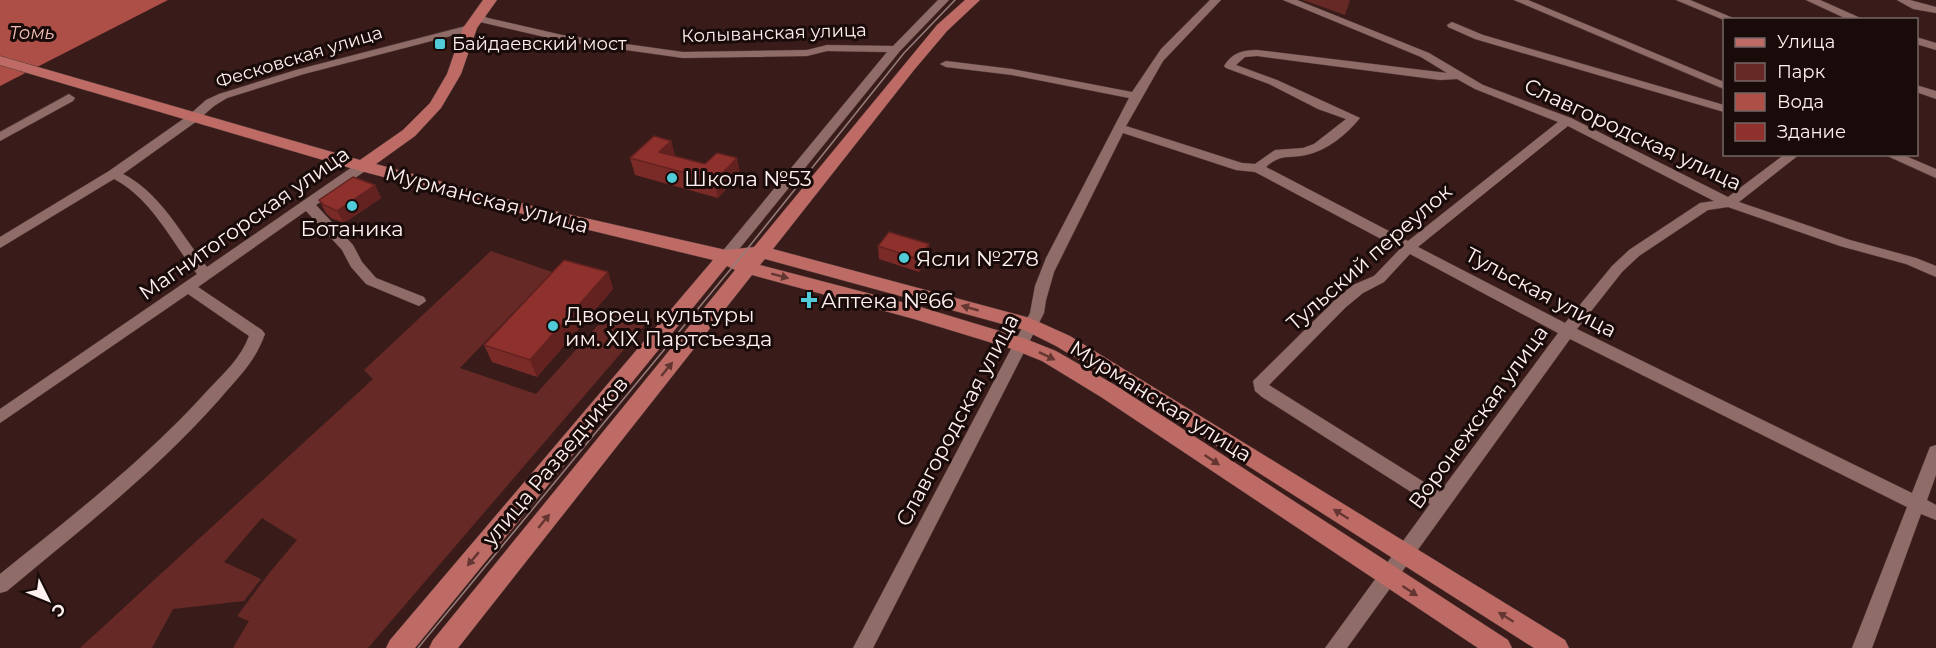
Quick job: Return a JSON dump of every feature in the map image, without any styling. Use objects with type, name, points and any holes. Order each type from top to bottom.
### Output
[{"type":"main road","points":[[473,22],[489,0]]},
{"type":"main road","name":"улица Разведчиков","points":[[442,648],[925,48],[973,0]]},
{"type":"main road","name":"Магнитогорская улица","points":[[363,166],[409,133],[436,105],[454,74],[473,22]]},
{"type":"main road","name":"Мурманская улица","points":[[0,60],[193,118],[531,211],[652,241],[726,256],[735,263],[755,260],[917,313],[1063,341],[1556,648]]},
{"type":"main road","name":"улица Разведчиков","points":[[399,648],[726,256]]},
{"type":"main road","name":"Мурманская улица","points":[[1025,334],[1049,356],[1108,391],[1499,648]]},
{"type":"street","name":"улица Разведчиков","points":[[726,256],[896,49],[944,0]]},
{"type":"street","name":"Славгородская улица","points":[[863,648],[1037,313],[1037,300],[1051,265],[1136,96],[1174,41],[1216,0]]},
{"type":"street","name":"Славгородская улица","points":[[1288,0],[1425,55],[1488,91],[1567,121],[1729,202],[1812,232],[1911,261],[1936,272]]},
{"type":"street","points":[[1519,0],[1548,7],[1723,85]]},
{"type":"street","points":[[1681,0],[1728,18]]},
{"type":"street","points":[[1811,0],[1855,18]]},
{"type":"street","points":[[1902,0],[1917,8],[1936,10]]},
{"type":"street","name":"Колыванская улица","points":[[473,22],[483,20],[533,33],[683,56],[807,53],[842,47],[896,49]]},
{"type":"street","name":"Фесковская улица","points":[[0,243],[114,174],[193,118],[210,103],[238,91],[473,22]]},
{"type":"street","points":[[1452,25],[1479,37],[1723,108]]},
{"type":"street","points":[[1918,40],[1936,48]]},
{"type":"street","points":[[1258,168],[1272,154],[1317,148],[1354,118],[1322,106],[1273,82],[1235,69],[1230,66],[1235,57],[1244,53],[1257,53],[1440,77],[1459,75]]},
{"type":"street","points":[[946,64],[1011,72],[1136,96]]},
{"type":"street","points":[[1918,88],[1936,95]]},
{"type":"street","points":[[0,137],[69,98]]},
{"type":"street","name":"Тульский переулок","points":[[1442,502],[1261,387],[1261,381],[1341,303],[1358,289],[1379,279],[1409,247],[1567,121]]},
{"type":"street","name":"Тульская улица","points":[[1119,128],[1241,167],[1258,168],[1567,331],[1936,513]]},
{"type":"street","name":"Воронежская улица","points":[[1335,648],[1567,331],[1617,269],[1634,253],[1672,226],[1705,206],[1729,202],[1791,156]]},
{"type":"street","points":[[1894,156],[1936,174]]},
{"type":"street","name":"Магнитогорская улица","points":[[0,417],[363,166]]},
{"type":"street","points":[[114,174],[128,180],[158,207],[180,242],[207,276]]},
{"type":"street","points":[[308,205],[348,248],[356,264],[371,281],[419,301]]},
{"type":"street","points":[[0,585],[121,486],[192,419],[250,354],[258,333],[189,288]]},
{"type":"street","points":[[1862,648],[1936,452]]},
{"type":"green space","points":[[1303,0],[1350,0],[1345,15]]},
{"type":"green space","points":[[491,251],[552,272],[460,368],[536,394],[609,313],[645,325],[368,648],[233,648],[249,621],[237,616],[297,540],[262,518],[224,562],[261,579],[244,601],[173,609],[152,648],[80,648],[373,379],[364,370]]},
{"type":"water","name":"Томь","points":[[0,0],[168,0],[0,86]]},
{"type":"building","points":[[654,136],[671,141],[659,152],[705,164],[717,153],[737,158],[715,181],[630,158]]},
{"type":"building","points":[[353,177],[375,185],[337,211],[319,200]]},
{"type":"building","points":[[889,232],[929,244],[918,259],[878,246]]},
{"type":"building","points":[[564,260],[608,272],[530,360],[484,345]]},
{"type":"tram line","points":[[418,648],[744,253],[904,53],[955,0]]},
{"type":"place","name":"Байдаевский мост","points":[[440,44]]},
{"type":"place","name":"Школа №53","points":[[672,178]]},
{"type":"place","name":"Ботаника","points":[[352,206]]},
{"type":"place","name":"Ясли №278","points":[[904,258]]},
{"type":"place","name":"Аптека №66","points":[[809,300]]},
{"type":"place","name":"Дворец культуры им. XIX Партсъезда","points":[[553,326]]}]
